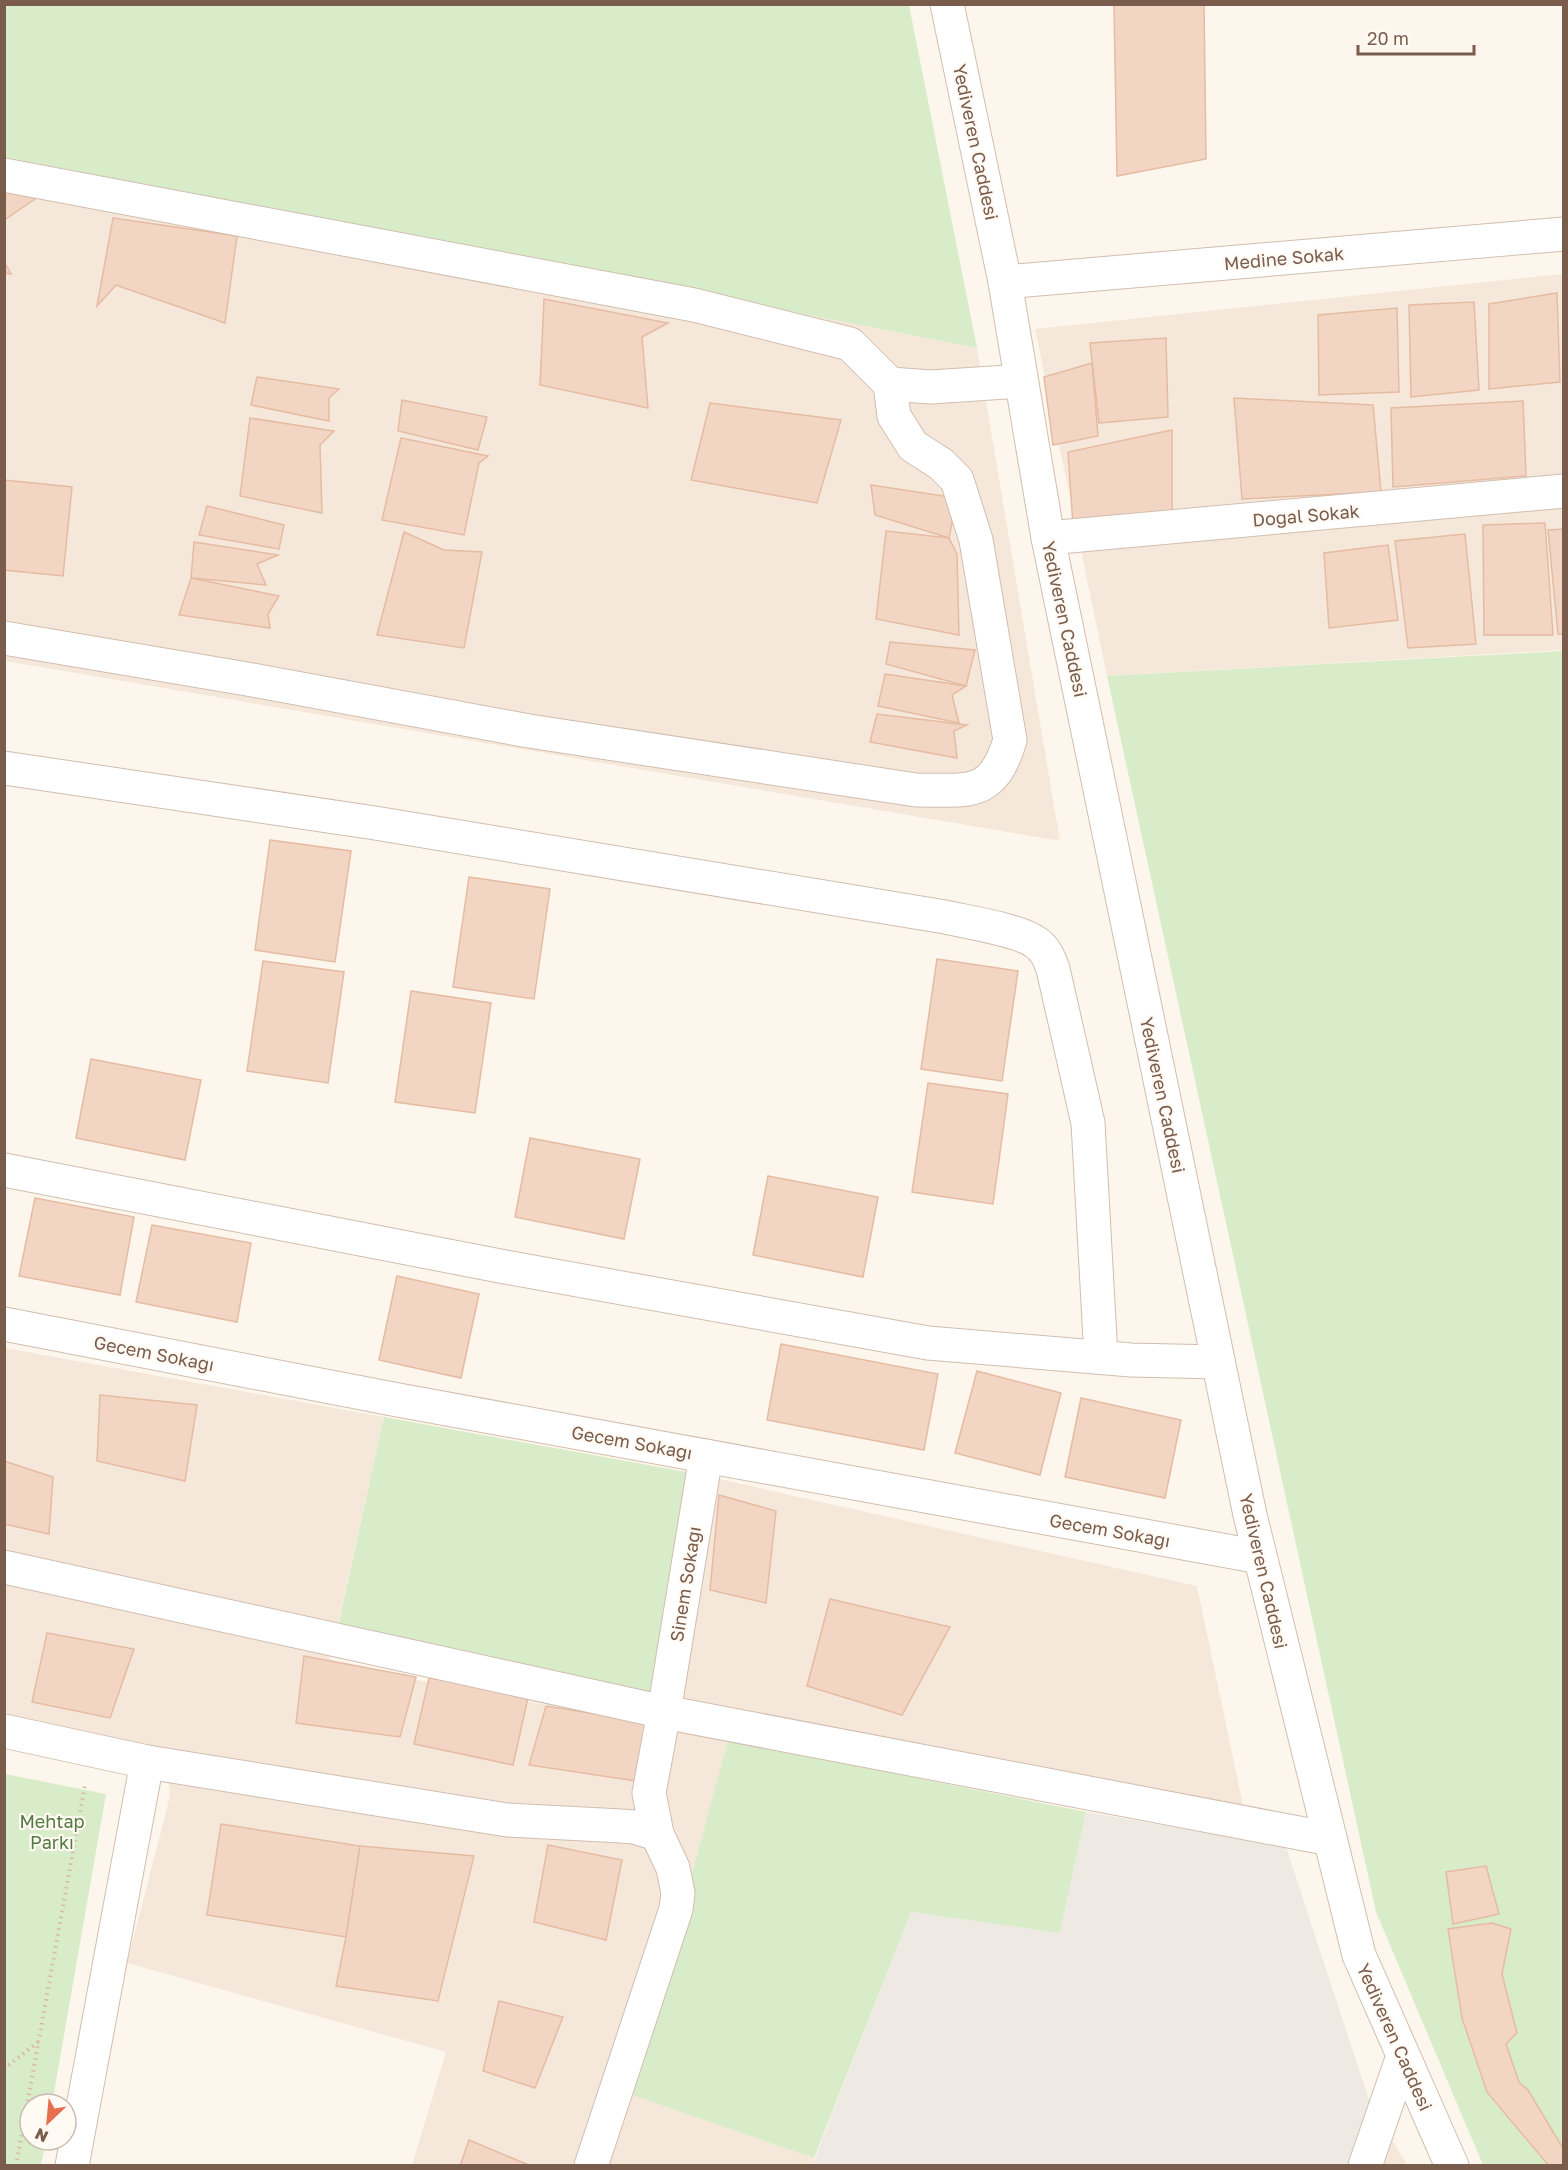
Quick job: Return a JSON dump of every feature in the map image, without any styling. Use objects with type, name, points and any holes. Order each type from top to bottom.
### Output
[{"type":"street","name":"Yediveren Caddesi","points":[[947,4],[1005,282],[1048,538],[1260,1557],[1359,1955],[1452,2166]]},
{"type":"street","points":[[4,176],[694,305],[850,344],[890,384],[894,416],[913,446],[941,465],[957,480],[976,540],[1010,740],[1000,768],[990,780],[978,787],[967,790],[916,790],[529,731],[247,679],[4,638]]},
{"type":"street","name":"Medine Sokak","points":[[1005,282],[1563,234]]},
{"type":"street","points":[[890,384],[931,387],[1021,381]]},
{"type":"street","name":"Doğal Sokak","points":[[1048,538],[1563,491]]},
{"type":"street","points":[[4,768],[375,823],[945,917],[1017,934],[1035,941],[1049,957],[1053,969],[1088,1123],[1101,1357]]},
{"type":"street","points":[[4,1170],[505,1267],[928,1343],[1131,1360],[1218,1362]]},
{"type":"street","name":"Gecem Sokağı","points":[[4,1324],[398,1400],[1260,1557]]},
{"type":"street","name":"Sinem Sokağı","points":[[591,2166],[676,1909],[678,1893],[673,1868],[657,1834],[649,1793],[706,1456]]},
{"type":"street","points":[[4,1567],[664,1712],[1330,1839]]},
{"type":"street","points":[[4,1731],[147,1762],[507,1821],[634,1827],[657,1834]]},
{"type":"street","points":[[72,2166],[147,1762]]},
{"type":"street","points":[[1365,2166],[1403,2056]]},
{"type":"path","points":[[16,2166],[91,1750]]},
{"type":"path","points":[[4,2069],[38,2041]]},
{"type":"shaded area","points":[[4,157],[977,348],[1060,841],[5,661]]},
{"type":"shaded area","points":[[1563,274],[1563,650],[1107,676],[1035,329]]},
{"type":"shaded area","points":[[5,1348],[384,1417],[329,1663],[728,1740],[632,2095],[814,2158],[812,2165],[412,2165],[446,2052],[127,1963],[170,1796],[166,1758],[5,1733]]},
{"type":"shaded area","points":[[692,1473],[1197,1586],[1245,1815],[649,1697]]},
{"type":"shaded area","points":[[1086,1812],[1286,1847],[1370,2103],[1349,2165],[812,2166],[911,1912],[1060,1933]]},
{"type":"shaded area","points":[[1370,2103],[1407,2165],[1349,2165]]},
{"type":"green space","points":[[4,5],[909,5],[977,348],[5,157]]},
{"type":"green space","points":[[1563,651],[1563,2165],[1483,2165],[1376,1912],[1107,676]]},
{"type":"green space","points":[[384,1417],[692,1473],[649,1697],[338,1626]]},
{"type":"green space","points":[[728,1740],[1086,1812],[1060,1933],[911,1912],[814,2158],[632,2095]]},
{"type":"green space","name":"Mehtap Parkı","points":[[5,1774],[106,1794],[54,2092],[18,2092],[18,2152],[44,2152],[41,2165],[5,2165]]},
{"type":"building","points":[[1114,4],[1204,4],[1206,159],[1117,176]]},
{"type":"building","points":[[4,189],[41,195],[4,220]]},
{"type":"building","points":[[113,218],[237,236],[225,323],[116,285],[97,306]]},
{"type":"building","points":[[4,261],[11,274],[4,273]]},
{"type":"building","points":[[1557,293],[1560,382],[1489,389],[1489,304]]},
{"type":"building","points":[[544,299],[668,323],[642,337],[648,408],[540,385]]},
{"type":"building","points":[[1474,302],[1479,390],[1411,397],[1409,305]]},
{"type":"building","points":[[1397,308],[1399,392],[1319,395],[1318,315]]},
{"type":"building","points":[[1166,338],[1168,417],[1099,423],[1090,343]]},
{"type":"building","points":[[1092,363],[1098,436],[1053,445],[1044,377]]},
{"type":"building","points":[[257,377],[339,389],[329,398],[329,421],[251,405]]},
{"type":"building","points":[[1234,398],[1373,405],[1381,492],[1242,499]]},
{"type":"building","points":[[402,400],[487,417],[478,450],[398,431]]},
{"type":"building","points":[[1523,401],[1526,476],[1393,487],[1391,408]]},
{"type":"building","points":[[710,403],[841,420],[817,503],[691,480]]},
{"type":"building","points":[[250,418],[334,431],[320,445],[322,513],[240,496]]},
{"type":"building","points":[[1172,430],[1172,516],[1073,525],[1068,452]]},
{"type":"building","points":[[401,438],[488,456],[479,463],[464,535],[382,520]]},
{"type":"building","points":[[4,480],[72,487],[63,576],[4,570]]},
{"type":"building","points":[[871,485],[957,498],[949,538],[875,515]]},
{"type":"building","points":[[207,506],[284,525],[279,549],[199,535]]},
{"type":"building","points":[[1545,523],[1553,635],[1484,635],[1483,525]]},
{"type":"building","points":[[1564,529],[1564,634],[1558,634],[1548,530]]},
{"type":"building","points":[[886,531],[949,538],[957,554],[959,635],[876,619]]},
{"type":"building","points":[[404,532],[444,550],[482,552],[464,648],[377,635]]},
{"type":"building","points":[[1465,534],[1476,644],[1408,648],[1395,541]]},
{"type":"building","points":[[194,542],[278,555],[257,564],[266,585],[191,578]]},
{"type":"building","points":[[1388,545],[1398,620],[1329,628],[1324,553]]},
{"type":"building","points":[[191,578],[279,596],[268,614],[270,628],[179,615]]},
{"type":"building","points":[[890,642],[975,650],[966,686],[886,664]]},
{"type":"building","points":[[885,674],[966,686],[952,695],[959,723],[878,706]]},
{"type":"building","points":[[877,714],[967,725],[954,731],[957,758],[870,742]]},
{"type":"building","points":[[270,840],[351,851],[335,962],[255,950]]},
{"type":"building","points":[[469,877],[550,889],[534,999],[453,987]]},
{"type":"building","points":[[937,959],[1018,971],[1002,1081],[921,1069]]},
{"type":"building","points":[[263,961],[344,972],[328,1083],[247,1071]]},
{"type":"building","points":[[411,991],[491,1003],[475,1113],[395,1102]]},
{"type":"building","points":[[91,1059],[201,1080],[185,1160],[76,1138]]},
{"type":"building","points":[[928,1083],[1008,1094],[993,1204],[912,1192]]},
{"type":"building","points":[[530,1138],[640,1159],[624,1239],[515,1217]]},
{"type":"building","points":[[768,1176],[878,1197],[863,1277],[753,1255]]},
{"type":"building","points":[[35,1198],[134,1217],[120,1295],[19,1276]]},
{"type":"building","points":[[152,1225],[251,1243],[237,1322],[136,1302]]},
{"type":"building","points":[[397,1276],[479,1294],[461,1378],[379,1360]]},
{"type":"building","points":[[781,1344],[938,1374],[924,1450],[767,1420]]},
{"type":"building","points":[[977,1371],[1061,1393],[1040,1475],[955,1453]]},
{"type":"building","points":[[100,1395],[197,1405],[185,1481],[97,1461]]},
{"type":"building","points":[[1081,1398],[1181,1420],[1165,1498],[1065,1477]]},
{"type":"building","points":[[4,1461],[53,1477],[49,1534],[4,1524]]},
{"type":"building","points":[[719,1495],[776,1511],[766,1603],[710,1590]]},
{"type":"building","points":[[830,1599],[950,1627],[902,1715],[807,1686]]},
{"type":"building","points":[[47,1633],[134,1649],[110,1718],[32,1702]]},
{"type":"building","points":[[304,1656],[416,1677],[400,1737],[296,1723]]},
{"type":"building","points":[[429,1678],[529,1693],[513,1765],[414,1744]]},
{"type":"building","points":[[546,1706],[646,1722],[636,1781],[529,1765]]},
{"type":"building","points":[[221,1824],[360,1846],[346,1937],[207,1915]]},
{"type":"building","points":[[548,1845],[622,1860],[606,1940],[534,1922]]},
{"type":"building","points":[[360,1846],[474,1856],[438,2001],[336,1986]]},
{"type":"building","points":[[1486,1866],[1499,1914],[1453,1924],[1446,1872]]},
{"type":"building","points":[[1492,1923],[1511,1929],[1502,1974],[1517,2033],[1506,2044],[1519,2082],[1528,2090],[1564,2150],[1564,2166],[1549,2166],[1487,2092],[1462,2018],[1448,1929]]},
{"type":"building","points":[[499,2001],[563,2017],[535,2088],[483,2071]]},
{"type":"building","points":[[469,2140],[531,2166],[460,2166]]}]
